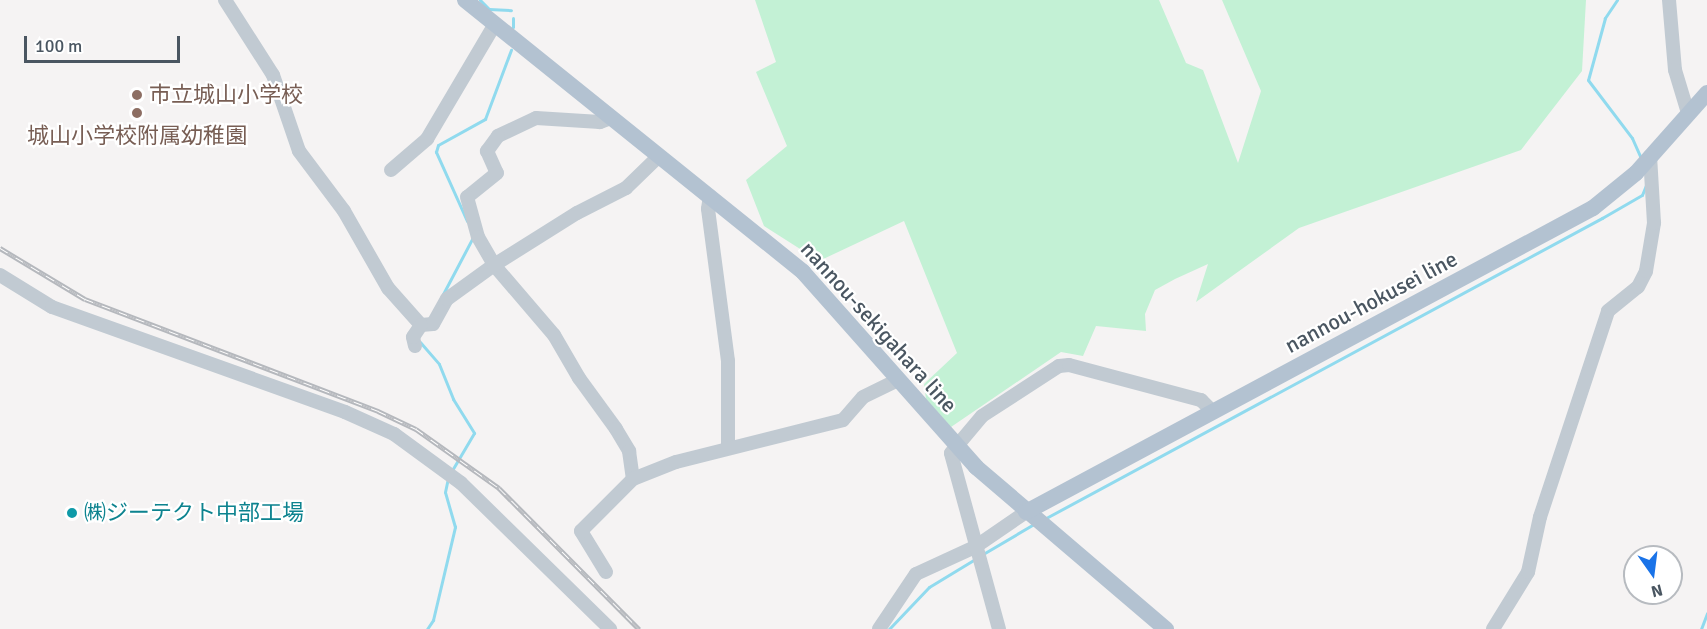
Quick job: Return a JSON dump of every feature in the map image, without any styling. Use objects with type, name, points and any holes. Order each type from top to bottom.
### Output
[{"type":"main road","name":"nannou-sekigahara line","points":[[465,0],[803,272],[955,444],[1026,512],[1166,629]]},
{"type":"main road","name":"nannou-hokusei line","points":[[1026,512],[1593,208],[1645,163],[1707,93]]},
{"type":"street","points":[[225,0],[273,75],[299,151],[344,211],[388,288],[426,324]]},
{"type":"street","points":[[1670,0],[1675,70],[1688,113]]},
{"type":"street","points":[[391,170],[426,139],[495,24]]},
{"type":"street","points":[[611,118],[600,122],[536,118],[491,141],[487,151],[497,172],[467,197],[478,237],[494,265],[554,335],[579,378],[629,451],[633,480]]},
{"type":"street","points":[[415,346],[413,337],[447,299],[494,265],[577,213],[626,188],[659,156]]},
{"type":"street","points":[[1493,629],[1528,572],[1540,517],[1608,311],[1638,287],[1646,271],[1654,201],[1645,163]]},
{"type":"street","points":[[710,196],[708,209],[728,361],[728,448]]},
{"type":"street","points":[[0,275],[52,307],[369,422],[415,447],[450,474],[610,629]]},
{"type":"street","points":[[999,629],[955,479],[951,453],[955,444],[982,416],[1059,366],[1201,400],[1213,412]]},
{"type":"street","points":[[606,572],[581,531],[633,480],[728,448],[843,420],[863,397],[898,380]]},
{"type":"street","points":[[879,629],[916,574],[977,554],[1026,512]]},
{"type":"green space","points":[[755,0],[1159,0],[1186,63],[1203,70],[1238,163],[1261,91],[1222,0],[1586,0],[1582,71],[1521,150],[1299,228],[1196,302],[1208,264],[1175,279],[1155,290],[1145,314],[1146,331],[1096,326],[1083,356],[1061,352],[951,427],[926,399],[924,384],[957,353],[904,221],[819,261],[764,226],[746,180],[787,146],[756,72],[776,62]]},
{"type":"waterway","points":[[480,0],[489,9],[511,10]]},
{"type":"waterway","points":[[1617,0],[1605,18],[1588,80],[1632,138],[1641,158]]},
{"type":"waterway","points":[[513,18],[513,27]]},
{"type":"waterway","points":[[467,221],[436,152],[438,145],[485,119],[511,50]]},
{"type":"waterway","points":[[1046,518],[1602,218],[1642,195],[1646,185]]},
{"type":"waterway","points":[[443,294],[472,239]]},
{"type":"waterway","points":[[420,342],[439,364],[453,399],[474,433],[451,472]]},
{"type":"waterway","points":[[427,629],[433,620],[455,527],[445,492],[448,478]]},
{"type":"waterway","points":[[983,554],[1034,524]]},
{"type":"waterway","points":[[889,629],[929,587],[975,559]]},
{"type":"waterway","points":[[1701,629],[1707,613]]},
{"type":"railway","points":[[0,248],[85,299],[378,411],[416,429],[499,488],[639,629]]},
{"type":"place","name":"市立城山小学校","points":[[137,95]]},
{"type":"place","name":"城山小学校附属幼稚園","points":[[137,113]]},
{"type":"place","name":"㈱ジーテクト中部工場","points":[[72,513]]}]
